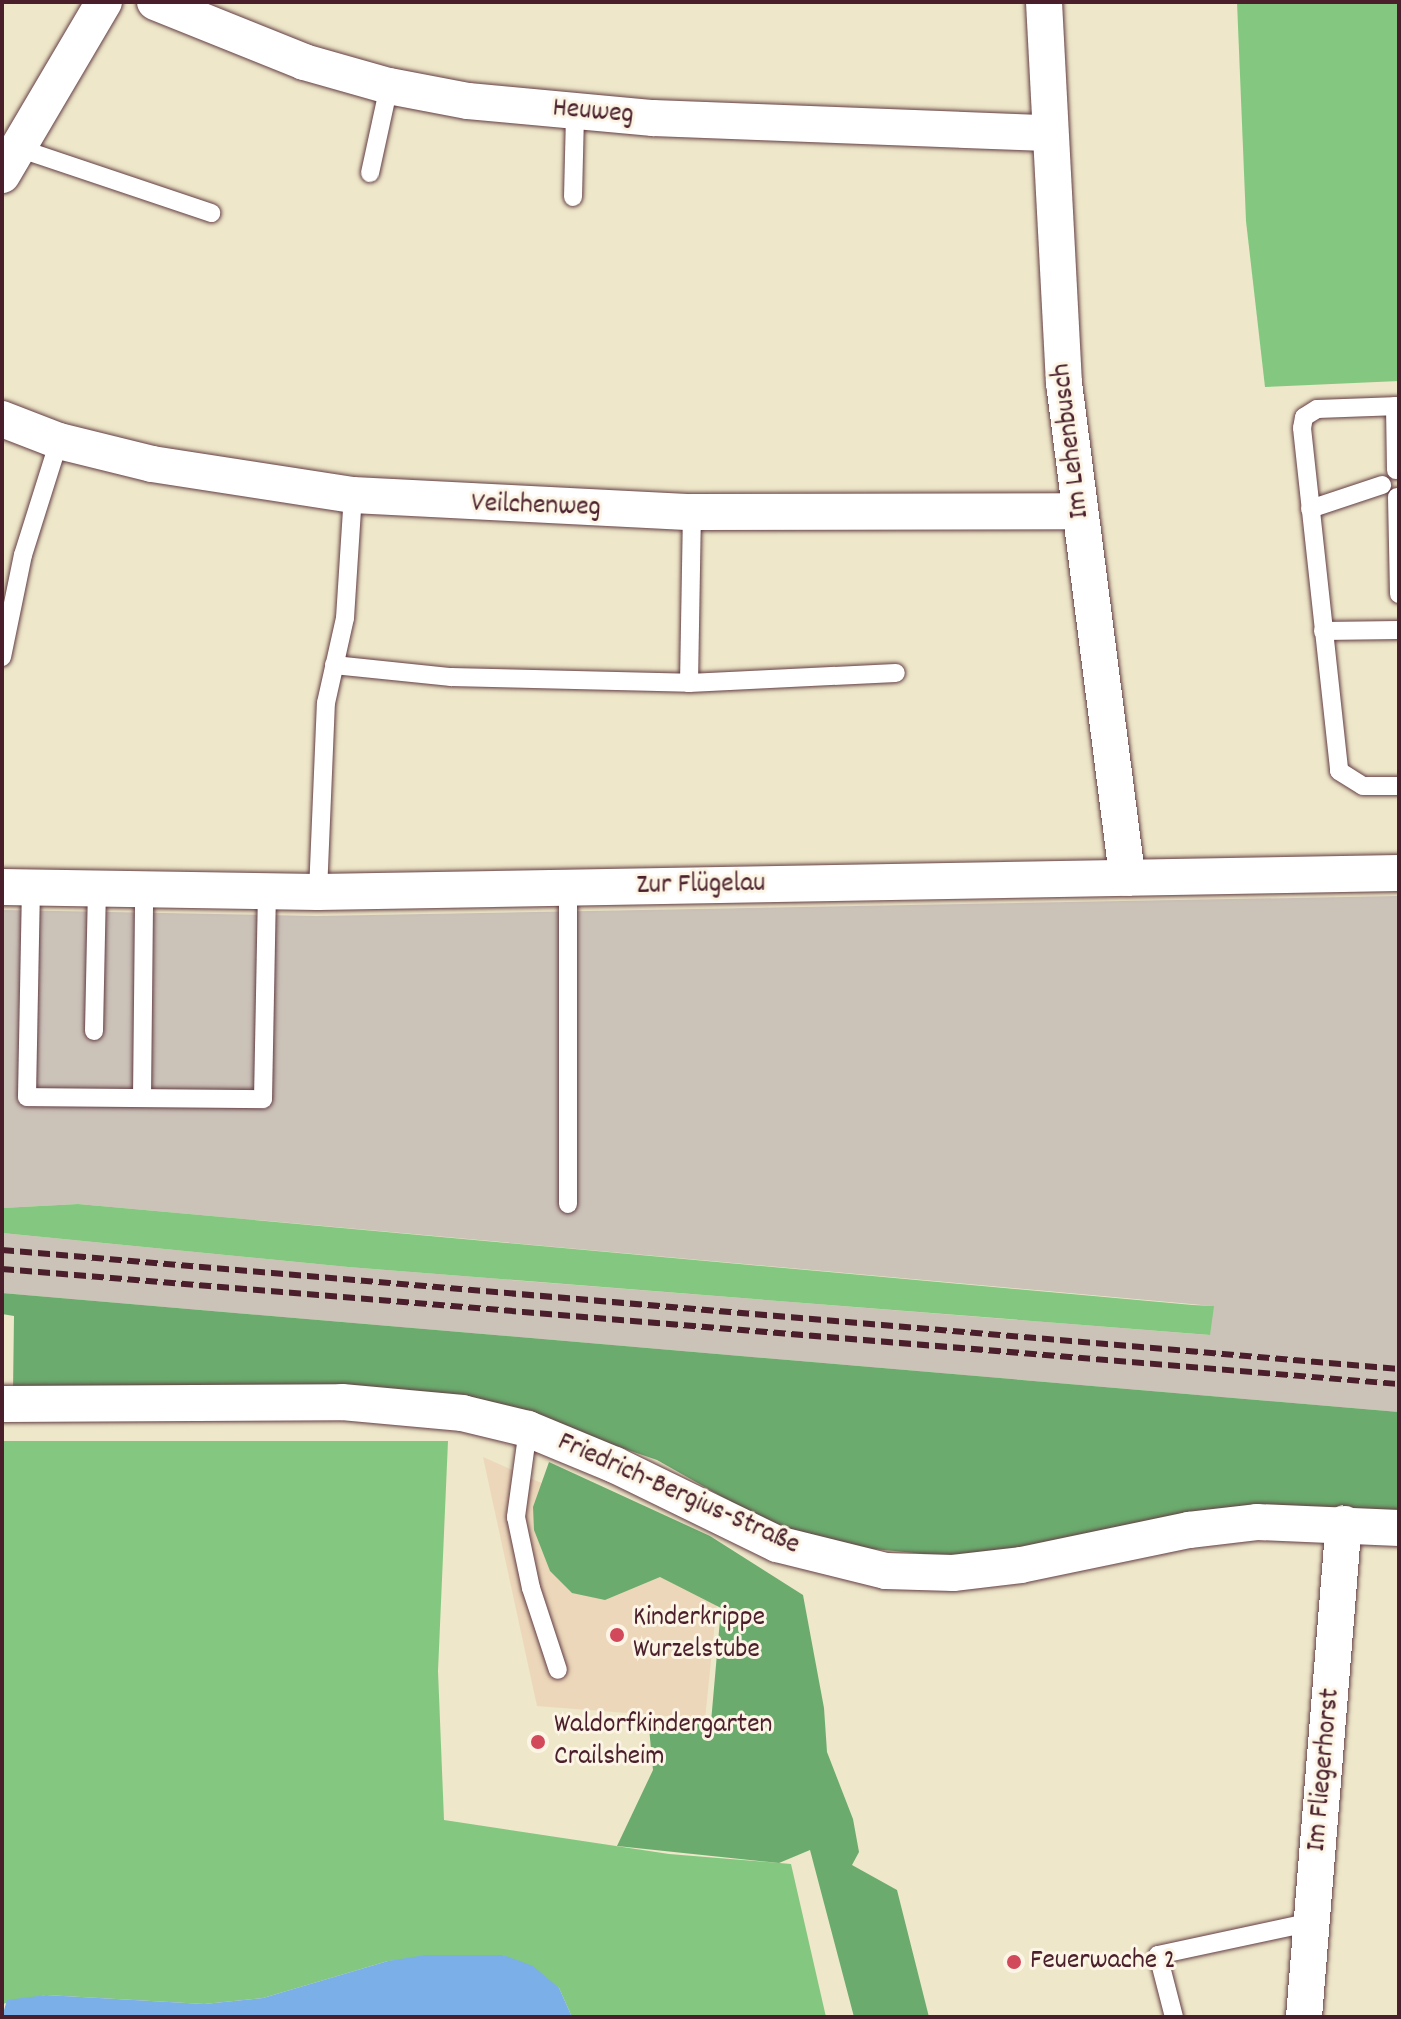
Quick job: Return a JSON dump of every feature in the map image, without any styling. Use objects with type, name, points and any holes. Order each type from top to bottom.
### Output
[{"type":"street","points":[[10,161],[104,2]]},
{"type":"street","name":"Heuweg","points":[[155,2],[279,53],[389,86],[575,113],[1047,133]]},
{"type":"street","name":"Im Lehenbusch","points":[[1044,2],[1047,133],[1064,383],[1127,878]]},
{"type":"street","name":"Veilchenweg","points":[[2,419],[59,441],[152,464],[353,495],[692,512],[1080,511]]},
{"type":"street","name":"Zur Flügelau","points":[[16,887],[318,892],[1399,873]]},
{"type":"street","name":"Friedrich-Bergius-Straße","points":[[2,1404],[342,1402],[462,1413],[528,1429],[615,1465],[777,1544],[886,1571],[953,1573],[1021,1565],[1189,1530],[1243,1524],[1344,1524],[1399,1528]]},
{"type":"street","name":"Im Fliegerhorst","points":[[1304,2017],[1344,1524]]},
{"type":"lane","points":[[370,173],[389,86]]},
{"type":"lane","points":[[573,197],[575,113]]},
{"type":"lane","points":[[10,161],[211,213]]},
{"type":"lane","points":[[1399,594],[1393,492],[1383,477],[1397,470],[1397,406],[1317,409],[1304,417],[1310,509],[1339,771],[1363,786],[1399,786]]},
{"type":"lane","points":[[2,657],[23,555],[59,441]]},
{"type":"lane","points":[[1310,509],[1393,492]]},
{"type":"lane","points":[[318,892],[326,703],[345,618],[353,495]]},
{"type":"lane","points":[[689,683],[692,512]]},
{"type":"lane","points":[[1323,631],[1399,630]]},
{"type":"lane","points":[[334,665],[451,677],[689,683],[896,673]]},
{"type":"lane","points":[[16,887],[27,1097],[263,1099],[267,891]]},
{"type":"lane","points":[[568,888],[568,1204]]},
{"type":"lane","points":[[94,1031],[97,889]]},
{"type":"lane","points":[[142,1098],[144,890]]},
{"type":"lane","points":[[528,1429],[516,1517],[531,1588],[558,1670]]},
{"type":"lane","points":[[1174,2017],[1158,1955],[1312,1922]]},
{"type":"shaded area","points":[[1399,896],[1399,1412],[2,1293],[2,1233],[348,1267],[1209,1335],[1213,1306],[78,1204],[2,1208],[2,910],[316,916]]},
{"type":"shaded area","name":"Kinderkrippe Wurzelstube","points":[[483,1457],[721,1563],[705,1719],[537,1706]]},
{"type":"green space","points":[[1237,2],[1399,2],[1399,381],[1265,387],[1246,221]]},
{"type":"green space","points":[[78,1204],[1214,1306],[1210,1335],[348,1267],[2,1233],[2,1208]]},
{"type":"green space","points":[[2,1293],[1399,1412],[1399,1515],[946,1556],[863,1548],[788,1534],[657,1460],[535,1418],[13,1390],[14,1316],[2,1314]]},
{"type":"green space","points":[[2,1441],[448,1441],[438,1671],[444,1820],[669,1854],[791,1864],[826,2017],[572,2017],[559,1988],[503,1955],[388,1961],[263,1998],[204,2004],[46,1995],[2,2004]]},
{"type":"green space","points":[[549,1462],[710,1536],[803,1595],[824,1708],[827,1752],[853,1819],[859,1852],[852,1865],[897,1890],[929,2017],[854,2017],[810,1850],[779,1863],[617,1846],[653,1770],[649,1728],[711,1722],[721,1608],[660,1577],[605,1600],[572,1593],[550,1571],[534,1530],[533,1507]]},
{"type":"water","points":[[426,1955],[503,1955],[533,1966],[559,1988],[572,2017],[2,2017],[7,2000],[46,1995],[204,2004],[263,1998],[388,1961]]},
{"type":"railway","points":[[2,1250],[1399,1369]]},
{"type":"railway","points":[[2,1269],[1399,1384]]},
{"type":"place","name":"Kinderkrippe Wurzelstube","points":[[617,1635]]},
{"type":"place","name":"Waldorfkindergarten Crailsheim","points":[[538,1742]]},
{"type":"place","name":"Feuerwache 2","points":[[1014,1962]]}]
